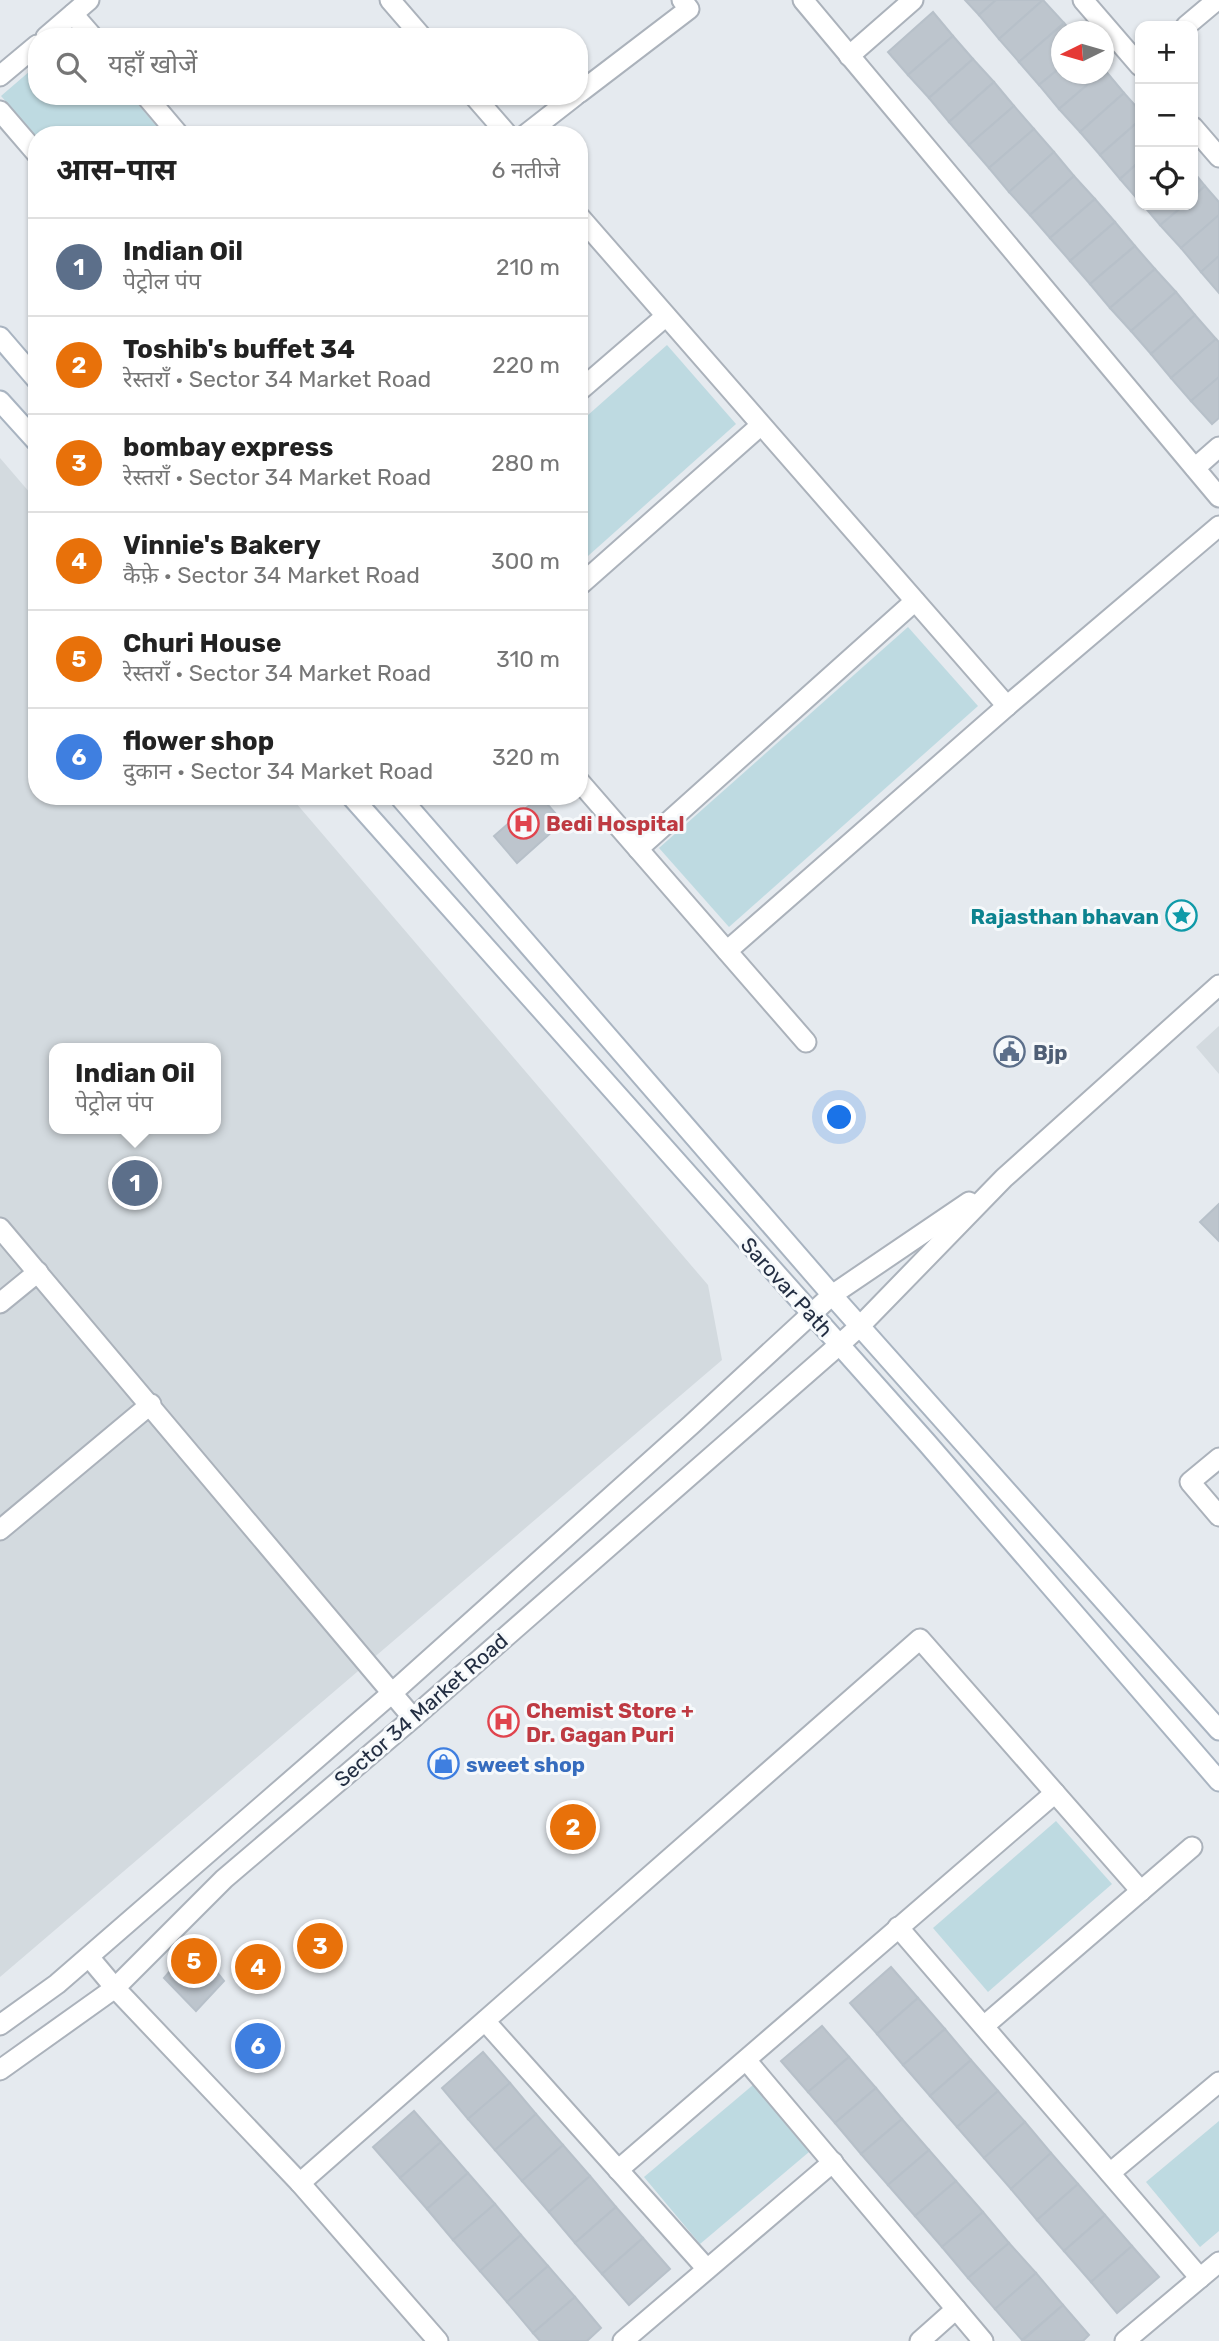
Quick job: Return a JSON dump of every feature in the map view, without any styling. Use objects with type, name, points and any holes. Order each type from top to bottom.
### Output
[{"type":"street","points":[[57,28],[89,0]]},
{"type":"street","points":[[390,0],[414,28]]},
{"type":"street","points":[[588,87],[689,9],[682,0]]},
{"type":"street","points":[[803,0],[1219,497]]},
{"type":"street","points":[[849,56],[913,0]]},
{"type":"street","points":[[1083,0],[1135,60]]},
{"type":"street","points":[[1192,21],[1217,0]]},
{"type":"street","points":[[73,14],[85,28]]},
{"type":"street","points":[[0,76],[28,53]]},
{"type":"street","points":[[154,105],[171,126]]},
{"type":"street","points":[[481,105],[496,126]]},
{"type":"street","points":[[537,126],[564,105]]},
{"type":"street","points":[[0,111],[28,144]]},
{"type":"street","points":[[1198,133],[1219,157]]},
{"type":"street","points":[[588,226],[1007,706]]},
{"type":"street","points":[[588,383],[666,316]]},
{"type":"street","points":[[0,337],[28,370]]},
{"type":"street","points":[[0,401],[28,432]]},
{"type":"street","points":[[588,578],[761,425]]},
{"type":"street","points":[[1195,468],[1219,447]]},
{"type":"street","points":[[727,951],[1007,706],[1219,526]]},
{"type":"street","points":[[638,849],[915,601]]},
{"type":"street","points":[[588,791],[806,1042]]},
{"type":"street","name":"Sarovar Path","points":[[359,805],[927,1443],[1219,1781]]},
{"type":"street","name":"Sarovar Path","points":[[407,805],[832,1295],[1219,1730]]},
{"type":"street","points":[[0,2025],[89,1957],[392,1693],[832,1295],[1004,1178],[1219,985]]},
{"type":"street","name":"Sector 34 Market Road","points":[[0,2070],[114,1988],[224,1880],[839,1345],[1004,1178]]},
{"type":"street","points":[[0,1228],[413,1718]]},
{"type":"street","points":[[0,1303],[38,1272]]},
{"type":"street","points":[[0,1530],[150,1404]]},
{"type":"street","points":[[1219,1458],[1190,1482],[1219,1516]]},
{"type":"street","points":[[300,2183],[920,1639],[1141,1891]]},
{"type":"street","points":[[618,2169],[1055,1793]]},
{"type":"street","points":[[984,2026],[1192,1847]]},
{"type":"street","points":[[898,1927],[1200,2278]]},
{"type":"street","points":[[89,1957],[114,1988],[300,2183],[438,2341]]},
{"type":"street","points":[[485,2021],[706,2269]]},
{"type":"street","points":[[746,2060],[983,2341]]},
{"type":"street","points":[[1110,2173],[1219,2082]]},
{"type":"street","points":[[622,2341],[833,2162]]},
{"type":"street","points":[[1125,2341],[1219,2262]]},
{"type":"street","points":[[920,2341],[956,2309]]},
{"type":"shaded area","points":[[28,73],[28,105],[139,105],[156,126],[28,127],[1,96]]},
{"type":"shaded area","points":[[667,345],[736,424],[588,556],[588,415]]},
{"type":"shaded area","points":[[0,458],[28,491],[28,805],[298,805],[708,1285],[722,1360],[0,1977]]},
{"type":"shaded area","points":[[908,627],[978,706],[729,927],[659,848]]},
{"type":"shaded area","points":[[1219,1026],[1219,1074],[1196,1047]]},
{"type":"shaded area","points":[[1056,1821],[1112,1884],[988,1992],[933,1928]]},
{"type":"shaded area","points":[[753,2085],[809,2152],[700,2244],[644,2177]]},
{"type":"shaded area","points":[[1219,2121],[1219,2231],[1200,2247],[1146,2182]]},
{"type":"building","points":[[965,0],[996,0],[979,15]]},
{"type":"building","points":[[996,0],[1043,0],[999,39],[979,15]]},
{"type":"building","points":[[1043,0],[1062,21],[1051,21],[1051,34],[1019,62],[999,39]]},
{"type":"building","points":[[933,12],[953,36],[908,75],[888,52]]},
{"type":"building","points":[[1051,34],[1051,75],[1039,85],[1019,62]]},
{"type":"building","points":[[953,36],[973,59],[929,98],[908,75]]},
{"type":"building","points":[[973,59],[994,82],[949,122],[929,98]]},
{"type":"building","points":[[1051,75],[1051,84],[1088,84],[1059,109],[1039,85]]},
{"type":"building","points":[[1114,81],[1124,93],[1080,132],[1059,109],[1088,84],[1114,84]]},
{"type":"building","points":[[994,82],[1014,106],[969,145],[949,122]]},
{"type":"building","points":[[1124,93],[1135,105],[1135,124],[1100,155],[1080,132]]},
{"type":"building","points":[[1014,106],[1034,129],[989,168],[969,145]]},
{"type":"building","points":[[1135,124],[1135,166],[1120,179],[1100,155]]},
{"type":"building","points":[[1034,129],[1054,152],[1009,192],[989,168]]},
{"type":"building","points":[[1054,152],[1074,176],[1030,215],[1009,192]]},
{"type":"building","points":[[1135,166],[1135,196],[1120,179]]},
{"type":"building","points":[[1074,176],[1095,199],[1050,238],[1030,215]]},
{"type":"building","points":[[1198,177],[1205,186],[1198,192]]},
{"type":"building","points":[[1205,186],[1219,202],[1219,215],[1181,248],[1160,225],[1178,210],[1198,210],[1198,192]]},
{"type":"building","points":[[1095,199],[1115,222],[1070,261],[1050,238]]},
{"type":"building","points":[[1147,210],[1178,210],[1160,225]]},
{"type":"building","points":[[1219,215],[1219,256],[1201,272],[1181,248]]},
{"type":"building","points":[[1115,222],[1135,246],[1090,284],[1070,261]]},
{"type":"building","points":[[1135,246],[1155,269],[1110,308],[1090,284]]},
{"type":"building","points":[[1219,256],[1219,293],[1201,272]]},
{"type":"building","points":[[1155,269],[1176,292],[1131,331],[1110,308]]},
{"type":"building","points":[[1176,292],[1195,315],[1151,354],[1131,331]]},
{"type":"building","points":[[1195,315],[1216,339],[1171,378],[1151,354]]},
{"type":"building","points":[[1216,339],[1219,342],[1219,377],[1191,401],[1171,378]]},
{"type":"building","points":[[1219,377],[1219,418],[1212,424],[1191,401]]},
{"type":"building","points":[[530,805],[548,805],[563,822],[517,863],[494,836]]},
{"type":"building","points":[[1219,1204],[1219,1241],[1200,1222]]},
{"type":"building","points":[[194,1943],[224,1981],[196,2011],[164,1978]]},
{"type":"building","points":[[891,1967],[918,1998],[877,2034],[850,2003]]},
{"type":"building","points":[[918,1998],[945,2029],[903,2065],[877,2034]]},
{"type":"building","points":[[822,2026],[849,2057],[808,2092],[781,2061]]},
{"type":"building","points":[[945,2029],[971,2060],[930,2096],[903,2065]]},
{"type":"building","points":[[483,2052],[510,2083],[468,2119],[442,2088]]},
{"type":"building","points":[[849,2057],[876,2088],[835,2123],[808,2092]]},
{"type":"building","points":[[971,2060],[998,2091],[957,2127],[930,2096]]},
{"type":"building","points":[[510,2083],[536,2114],[495,2150],[468,2119]]},
{"type":"building","points":[[876,2088],[902,2119],[861,2154],[835,2123]]},
{"type":"building","points":[[998,2091],[1025,2122],[984,2158],[957,2127]]},
{"type":"building","points":[[414,2111],[441,2142],[400,2178],[373,2147]]},
{"type":"building","points":[[536,2114],[563,2145],[522,2181],[495,2150]]},
{"type":"building","points":[[902,2119],[929,2150],[888,2185],[861,2154]]},
{"type":"building","points":[[1025,2122],[1051,2153],[1011,2189],[984,2158]]},
{"type":"building","points":[[441,2142],[468,2173],[427,2209],[400,2178]]},
{"type":"building","points":[[563,2145],[590,2176],[549,2212],[522,2181]]},
{"type":"building","points":[[929,2150],[956,2181],[915,2216],[888,2185]]},
{"type":"building","points":[[1051,2153],[1078,2184],[1037,2220],[1011,2189]]},
{"type":"building","points":[[468,2173],[495,2204],[453,2240],[427,2209]]},
{"type":"building","points":[[590,2176],[616,2207],[575,2243],[549,2212]]},
{"type":"building","points":[[956,2181],[983,2212],[942,2247],[915,2216]]},
{"type":"building","points":[[1078,2184],[1105,2215],[1064,2251],[1037,2220]]},
{"type":"building","points":[[495,2204],[521,2235],[480,2271],[453,2240]]},
{"type":"building","points":[[616,2207],[643,2238],[602,2274],[575,2243]]},
{"type":"building","points":[[983,2212],[1009,2243],[968,2278],[942,2247]]},
{"type":"building","points":[[1105,2215],[1132,2246],[1091,2282],[1064,2251]]},
{"type":"building","points":[[521,2235],[548,2266],[507,2302],[480,2271]]},
{"type":"building","points":[[643,2238],[670,2269],[629,2305],[602,2274]]},
{"type":"building","points":[[1009,2243],[1036,2273],[995,2309],[968,2278]]},
{"type":"building","points":[[1132,2246],[1159,2277],[1117,2313],[1091,2282]]},
{"type":"building","points":[[548,2266],[575,2297],[533,2333],[507,2302]]},
{"type":"building","points":[[1036,2273],[1063,2305],[1022,2340],[995,2309]]},
{"type":"building","points":[[575,2297],[601,2328],[587,2341],[540,2341],[533,2333]]},
{"type":"building","points":[[1063,2305],[1089,2335],[1083,2341],[1022,2341]]},
{"type":"place","name":"Bedi Hospital","points":[[523,823]]},
{"type":"place","name":"Rajasthan bhavan","points":[[1182,916]]},
{"type":"place","name":"Bjp","points":[[1010,1052]]},
{"type":"place","name":"Indian Oil","points":[[135,1183]]},
{"type":"place","name":"Chemist Store + Dr. Gagan Puri","points":[[503,1722]]},
{"type":"place","name":"sweet shop","points":[[443,1764]]},
{"type":"place","name":"Toshib's buffet 34","points":[[573,1827]]},
{"type":"place","name":"bombay express","points":[[320,1946]]},
{"type":"place","name":"Churi House","points":[[194,1961]]},
{"type":"place","name":"Vinnie's Bakery","points":[[258,1967]]},
{"type":"place","name":"flower shop","points":[[258,2046]]}]
